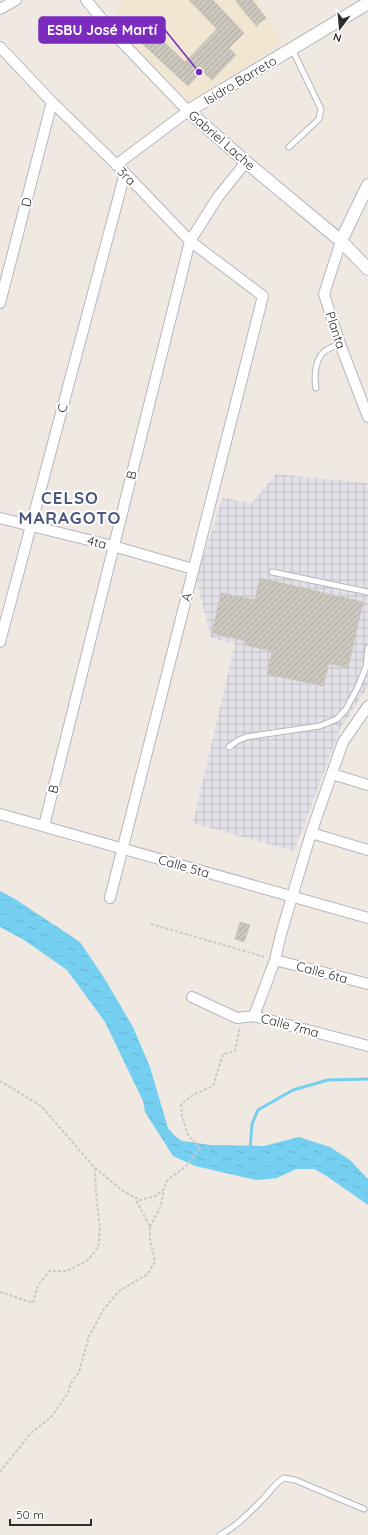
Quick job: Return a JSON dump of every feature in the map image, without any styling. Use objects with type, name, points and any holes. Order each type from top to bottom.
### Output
[{"type":"street","name":"Gabriel Lache","points":[[86,0],[118,38],[188,111],[246,162],[341,241],[368,269]]},
{"type":"street","name":"Isidro Barreto","points":[[116,165],[188,111],[292,50],[368,3]]},
{"type":"street","name":"3ra","points":[[0,47],[52,102],[125,173],[190,241],[262,296]]},
{"type":"street","name":"D","points":[[0,303],[52,102]]},
{"type":"street","name":"B","points":[[44,826],[190,241],[218,198],[246,162]]},
{"type":"street","name":"C","points":[[0,642],[125,173]]},
{"type":"street","points":[[341,241],[368,185]]},
{"type":"street","name":"Planta","points":[[341,241],[324,294],[340,344],[368,417]]},
{"type":"street","name":"A","points":[[110,898],[262,296]]},
{"type":"street","name":"4ta","points":[[0,518],[113,546],[193,569]]},
{"type":"street","points":[[254,1016],[275,960],[312,834],[343,742],[368,706]]},
{"type":"street","points":[[332,774],[368,785]]},
{"type":"street","name":"Calle 5ta","points":[[0,814],[368,918]]},
{"type":"street","points":[[312,834],[368,850]]},
{"type":"street","name":"Calle 6ta","points":[[275,960],[368,984]]},
{"type":"street","name":"Calle 7ma","points":[[192,997],[237,1018],[254,1016],[368,1046]]},
{"type":"lane","points":[[289,147],[318,119],[321,109],[292,50]]},
{"type":"lane","points":[[316,388],[314,379],[320,357],[324,351],[340,344]]},
{"type":"lane","points":[[272,572],[368,592]]},
{"type":"lane","points":[[229,747],[246,737],[320,726],[337,719],[346,709],[357,689],[366,667],[368,648]]},
{"type":"lane","points":[[220,1535],[234,1527],[265,1497],[276,1482],[284,1478],[295,1480],[364,1509]]},
{"type":"path","points":[[151,924],[275,960]]},
{"type":"path","points":[[0,1472],[30,1434],[52,1416],[68,1393],[71,1383],[79,1372],[89,1336],[104,1309],[119,1291],[148,1274],[155,1261],[150,1239],[150,1227],[161,1206],[166,1182],[173,1174],[185,1166],[200,1148],[188,1134],[182,1116],[181,1104],[193,1095],[213,1086],[223,1054],[235,1051],[242,1018]]},
{"type":"path","points":[[0,1081],[41,1106],[95,1168],[123,1191],[140,1200],[156,1196],[164,1189]]},
{"type":"path","points":[[0,1292],[33,1302],[38,1286],[50,1271],[67,1271],[88,1260],[98,1247],[100,1231],[95,1168]]},
{"type":"path","points":[[134,1197],[150,1227]]},
{"type":"shaded area","points":[[122,0],[257,0],[284,42],[196,100],[188,100],[133,45],[111,20]]},
{"type":"shaded area","points":[[276,474],[367,483],[368,491],[368,687],[341,727],[294,851],[193,823],[235,644],[211,638],[196,578],[223,497],[251,504]]},
{"type":"water","points":[[0,891],[15,899],[80,942],[103,976],[133,1027],[150,1067],[168,1128],[175,1136],[182,1141],[211,1145],[264,1146],[299,1137],[330,1147],[350,1160],[368,1179],[368,1205],[314,1169],[296,1169],[277,1178],[256,1180],[195,1166],[173,1156],[145,1112],[143,1101],[105,1022],[67,970],[24,940],[0,927]]},
{"type":"building","points":[[189,0],[213,0],[244,33],[229,48],[236,55],[212,80],[202,71],[188,86],[137,39],[148,27],[185,62],[217,29]]},
{"type":"building","points":[[235,0],[252,0],[266,18],[257,25],[257,27]]},
{"type":"building","points":[[260,578],[363,602],[348,668],[329,663],[323,686],[267,674],[272,651],[245,645],[246,641],[212,633],[221,593],[255,600]]},
{"type":"building","points":[[240,922],[250,925],[244,942],[235,939]]},
{"type":"waterway","points":[[250,1150],[252,1124],[258,1110],[293,1090],[328,1080],[368,1079]]},
{"type":"place","name":"ESBU José Martí","points":[[199,72]]},
{"type":"district","name":"CELSO MARAGOTO","points":[[70,507]]}]
